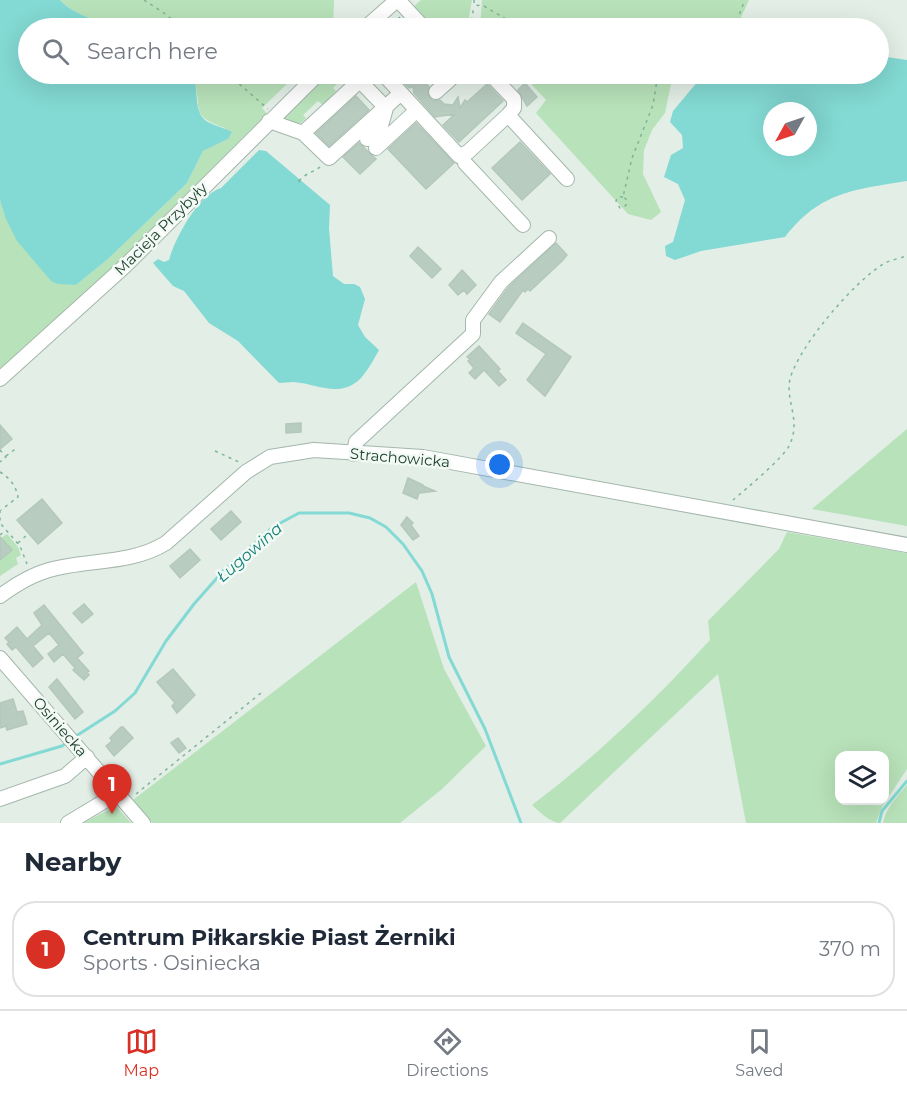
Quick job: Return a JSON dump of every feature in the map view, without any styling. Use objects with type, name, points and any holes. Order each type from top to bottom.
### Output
[{"type":"street","points":[[377,18],[397,0],[414,18]]},
{"type":"street","name":"Macieja Przybyły","points":[[0,379],[125,266],[308,84]]},
{"type":"street","points":[[303,133],[356,84]]},
{"type":"street","points":[[369,84],[386,108]]},
{"type":"street","points":[[392,84],[459,156],[468,152],[514,108],[514,99],[500,84]]},
{"type":"street","points":[[436,92],[445,84]]},
{"type":"street","points":[[272,118],[303,133],[329,159],[401,93]]},
{"type":"street","points":[[386,108],[381,126],[371,143],[417,110]]},
{"type":"street","points":[[508,115],[567,179]]},
{"type":"street","points":[[465,163],[523,225]]},
{"type":"street","points":[[354,454],[356,442],[473,333],[473,320],[501,282],[549,238]]},
{"type":"street","name":"Strachowicka","points":[[0,596],[15,585],[49,570],[152,552],[166,543],[249,470],[270,457],[314,450],[423,457],[907,545]]},
{"type":"street","name":"Osiniecka","points":[[0,658],[144,823]]},
{"type":"street","points":[[0,799],[65,776],[87,757]]},
{"type":"street","points":[[68,823],[121,797]]},
{"type":"path","points":[[144,0],[170,18]]},
{"type":"path","points":[[472,18],[474,0]]},
{"type":"path","points":[[738,18],[746,0]]},
{"type":"path","points":[[474,5],[484,6],[504,18]]},
{"type":"path","points":[[238,84],[272,118]]},
{"type":"path","points":[[623,197],[632,158],[652,105],[656,84]]},
{"type":"path","points":[[299,181],[306,173],[315,169]]},
{"type":"path","points":[[721,511],[788,448],[795,428],[790,381],[797,360],[838,305],[859,285],[886,263],[907,256]]},
{"type":"path","points":[[0,462],[18,447]]},
{"type":"path","points":[[0,450],[6,457]]},
{"type":"path","points":[[215,451],[243,464],[249,470]]},
{"type":"path","points":[[0,472],[16,488],[18,497],[0,510],[0,523],[17,543],[32,576]]},
{"type":"path","points":[[0,535],[6,530]]},
{"type":"path","points":[[17,543],[29,533]]},
{"type":"path","points":[[121,797],[135,795],[261,693]]},
{"type":"green space","points":[[60,0],[334,0],[333,18],[89,18]]},
{"type":"green space","points":[[421,0],[472,0],[469,18],[422,18],[412,8]]},
{"type":"green space","points":[[482,0],[749,0],[741,18],[481,18]]},
{"type":"green space","points":[[196,84],[287,84],[262,108],[269,116],[168,212],[107,277],[0,373],[0,200],[5,217],[52,282],[76,285],[108,259],[187,183],[203,151],[228,139],[225,128],[202,116],[198,106]]},
{"type":"green space","points":[[317,84],[337,84],[333,88],[336,91],[329,98],[331,101],[324,106],[318,101],[303,115],[306,118],[301,123],[293,124],[283,116]]},
{"type":"green space","points":[[531,84],[671,84],[665,113],[652,130],[644,150],[643,174],[661,212],[651,220],[628,214],[536,113],[546,100]]},
{"type":"green space","points":[[907,429],[907,526],[812,509]]},
{"type":"green space","points":[[787,532],[907,553],[907,769],[889,796],[889,751],[835,751],[835,805],[883,805],[876,823],[746,823],[718,674],[560,823],[548,819],[532,805],[625,727],[668,684],[710,640],[708,621],[779,549]]},
{"type":"green space","points":[[7,534],[18,547],[21,555],[16,558],[18,564],[0,576],[0,560],[11,550],[1,538]]},
{"type":"green space","points":[[416,582],[444,669],[486,746],[442,789],[400,823],[152,823],[133,800]]},
{"type":"green space","points":[[907,785],[907,823],[883,823],[889,807]]},
{"type":"green space","points":[[116,806],[131,823],[83,823]]},
{"type":"water","points":[[0,0],[60,0],[70,9],[89,18],[18,18],[18,84],[195,84],[200,114],[208,122],[232,132],[228,139],[203,151],[187,183],[108,259],[76,285],[52,282],[17,241],[5,217],[0,200]]},
{"type":"water","points":[[889,57],[907,60],[907,181],[871,187],[825,201],[798,222],[785,237],[701,251],[675,260],[666,256],[665,246],[673,242],[685,200],[678,184],[664,177],[671,155],[683,148],[682,135],[670,122],[673,111],[696,84],[889,84]]},
{"type":"water","points":[[259,150],[266,151],[330,205],[329,228],[333,276],[344,284],[354,284],[360,287],[365,299],[358,325],[365,337],[379,350],[361,378],[345,388],[329,389],[294,382],[279,383],[238,341],[209,323],[184,291],[173,286],[153,263],[158,259],[164,262],[169,260],[176,240],[196,208],[212,192],[221,188]]},
{"type":"building","points":[[405,84],[427,84],[429,87],[427,93],[434,101],[440,100],[444,104],[453,105],[458,97],[460,108],[465,100],[467,102],[487,84],[503,101],[459,142],[443,125],[455,114],[435,117],[414,93],[413,87],[409,88]]},
{"type":"building","points":[[526,84],[537,97],[527,106],[518,90]]},
{"type":"building","points":[[356,96],[369,110],[329,146],[316,133]]},
{"type":"building","points":[[416,123],[454,163],[426,189],[388,149]]},
{"type":"building","points":[[520,142],[550,174],[522,200],[492,168]]},
{"type":"building","points":[[359,143],[376,159],[360,174],[343,157]]},
{"type":"building","points":[[556,243],[567,255],[562,261],[530,291],[523,290],[500,322],[489,314],[508,288]]},
{"type":"building","points":[[418,247],[441,269],[432,278],[410,256]]},
{"type":"building","points":[[462,270],[476,285],[467,294],[464,290],[458,295],[449,285]]},
{"type":"building","points":[[523,323],[571,357],[545,396],[527,380],[546,354],[516,333]]},
{"type":"building","points":[[479,346],[500,369],[498,371],[506,380],[499,386],[484,370],[475,379],[469,373],[474,368],[467,357]]},
{"type":"building","points":[[301,423],[301,432],[286,433],[286,424]]},
{"type":"building","points":[[0,425],[12,439],[0,449]]},
{"type":"building","points":[[408,478],[435,491],[419,493],[417,499],[403,493]]},
{"type":"building","points":[[42,499],[62,523],[38,544],[17,520]]},
{"type":"building","points":[[231,511],[241,522],[221,540],[211,529]]},
{"type":"building","points":[[407,517],[413,523],[411,525],[419,536],[413,540],[401,525]]},
{"type":"building","points":[[0,537],[12,550],[0,560]]},
{"type":"building","points":[[190,549],[200,560],[180,578],[170,566]]},
{"type":"building","points":[[84,604],[93,614],[82,623],[73,613]]},
{"type":"building","points":[[44,605],[83,653],[77,658],[89,671],[87,672],[89,675],[84,680],[73,670],[75,668],[63,654],[54,662],[48,654],[59,645],[49,633],[33,646],[43,658],[33,667],[16,647],[12,650],[7,644],[9,642],[5,638],[17,627],[27,639],[42,625],[34,613]]},
{"type":"building","points":[[173,669],[195,695],[177,713],[172,706],[175,703],[157,682]]},
{"type":"building","points":[[57,679],[83,712],[75,719],[49,687]]},
{"type":"building","points":[[13,699],[17,712],[23,711],[27,724],[7,730],[6,726],[0,728],[0,703]]},
{"type":"building","points":[[121,727],[133,738],[114,756],[106,746],[112,741],[110,738]]},
{"type":"building","points":[[178,738],[186,748],[179,753],[171,743]]},
{"type":"waterway","name":"Ługowina","points":[[73,738],[115,711],[135,693],[166,641],[194,604],[224,570],[273,527],[299,513],[349,513],[370,518],[386,527],[403,544],[422,571],[432,594],[449,657],[485,729],[521,823]]},
{"type":"waterway","name":"Ługowina","points":[[0,764],[62,746],[68,742]]},
{"type":"waterway","name":"Ługowina","points":[[879,823],[882,811],[907,781]]},
{"type":"place","name":"Centrum Piłkarskie Piast Żerniki","points":[[112,814]]}]
